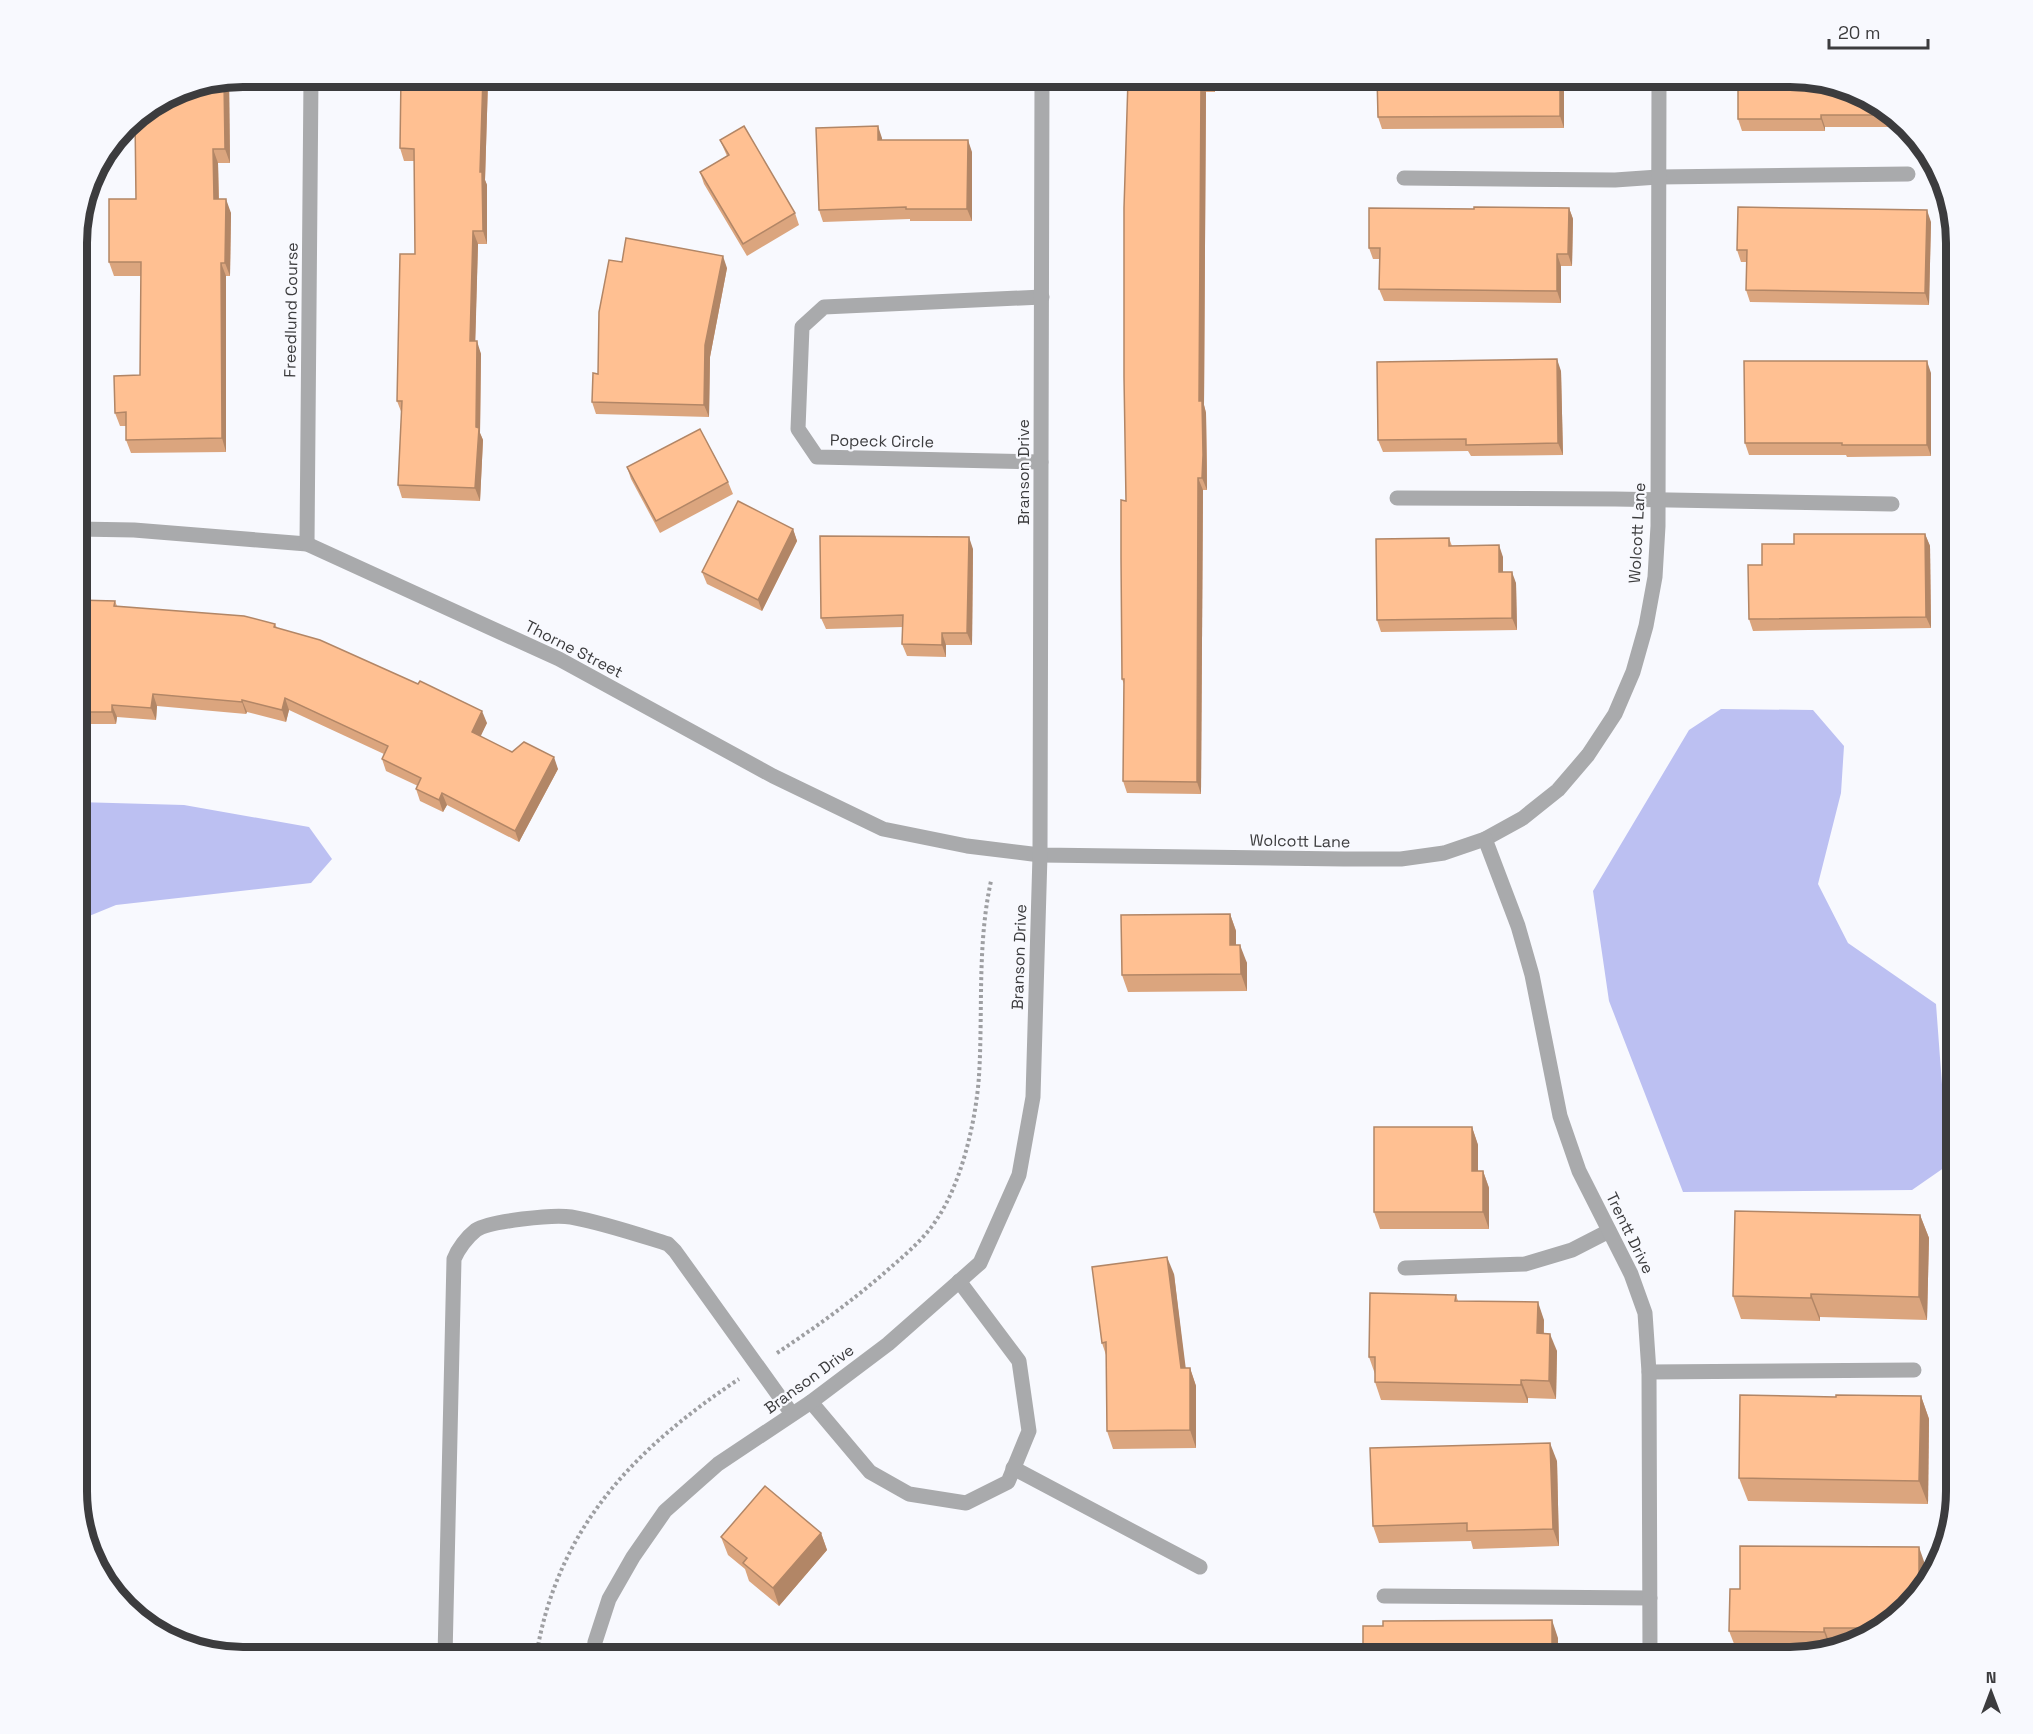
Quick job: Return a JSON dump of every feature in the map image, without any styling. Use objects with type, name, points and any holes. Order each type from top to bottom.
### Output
[{"type":"street","name":"Freedlund Course","points":[[307,544],[311,87]]},
{"type":"street","name":"Branson Drive","points":[[594,1647],[609,1599],[633,1557],[665,1511],[718,1464],[811,1402],[888,1344],[980,1263],[1019,1175],[1033,1098],[1040,855],[1042,87]]},
{"type":"street","name":"Wolcott Lane","points":[[1040,855],[1401,859],[1444,853],[1485,839],[1522,818],[1558,790],[1588,755],[1615,714],[1633,672],[1646,626],[1655,577],[1658,500],[1659,87]]},
{"type":"street","points":[[1404,178],[1615,180],[1658,177],[1908,174]]},
{"type":"street","name":"Popeck Circle","points":[[1041,462],[817,457],[798,429],[802,327],[824,307],[1042,297]]},
{"type":"street","points":[[1397,498],[1892,504]]},
{"type":"street","name":"Thorne Street","points":[[87,529],[134,530],[307,544],[559,659],[773,776],[883,829],[967,846],[1040,855]]},
{"type":"street","name":"Trentt Drive","points":[[1485,839],[1518,926],[1532,975],[1560,1116],[1580,1171],[1631,1274],[1645,1313],[1649,1372],[1650,1647]]},
{"type":"street","points":[[446,1647],[454,1259],[461,1246],[477,1229],[517,1219],[568,1216],[668,1244],[792,1414]]},
{"type":"street","points":[[1405,1268],[1525,1264],[1572,1250],[1609,1230]]},
{"type":"street","points":[[811,1402],[870,1472],[909,1494],[966,1503],[1008,1482],[1029,1431],[1019,1361],[959,1281]]},
{"type":"street","points":[[1649,1372],[1914,1370]]},
{"type":"street","points":[[1013,1468],[1200,1567]]},
{"type":"street","points":[[1384,1596],[1650,1598]]},
{"type":"path","points":[[538,1647],[541,1627],[555,1581],[573,1545],[596,1508],[622,1475],[686,1416],[873,1283],[910,1250],[937,1219],[950,1194],[973,1129],[979,1077],[983,925],[991,881]]},
{"type":"water","points":[[1721,709],[1813,710],[1844,746],[1841,793],[1818,884],[1848,943],[1936,1004],[1946,1166],[1912,1190],[1683,1192],[1609,1001],[1593,891],[1689,730]]},
{"type":"water","points":[[87,802],[184,805],[309,827],[332,859],[311,883],[116,905],[87,917]]},
{"type":"building","points":[[401,87],[483,87],[480,172],[482,172],[483,231],[473,231],[470,341],[477,341],[476,427],[479,428],[475,488],[398,485],[402,401],[397,401],[400,254],[415,254],[414,149],[400,148]]},
{"type":"building","points":[[1128,87],[1201,87],[1199,401],[1202,401],[1203,455],[1202,478],[1198,478],[1197,782],[1123,781],[1121,500],[1126,501],[1124,208]]},
{"type":"building","points":[[1377,87],[1560,87],[1560,116],[1378,117]]},
{"type":"building","points":[[1738,87],[1800,87],[1820,90],[1850,99],[1879,115],[1821,115],[1821,119],[1738,119]]},
{"type":"building","points":[[224,88],[225,149],[213,149],[214,199],[226,199],[225,263],[221,263],[222,438],[126,440],[126,412],[115,413],[114,376],[140,375],[141,262],[109,262],[109,199],[136,199],[135,131],[156,113],[174,103],[193,95]]},
{"type":"building","points":[[744,126],[795,213],[743,244],[700,172],[729,155],[720,140]]},
{"type":"building","points":[[878,126],[878,140],[968,140],[967,209],[906,209],[906,207],[819,210],[816,128]]},
{"type":"building","points":[[1474,207],[1569,208],[1568,254],[1557,254],[1557,291],[1379,289],[1380,248],[1369,248],[1369,208],[1474,209]]},
{"type":"building","points":[[1738,207],[1927,210],[1925,293],[1746,290],[1747,250],[1737,250]]},
{"type":"building","points":[[626,238],[723,256],[705,345],[704,405],[592,402],[593,373],[598,374],[599,312],[609,260],[622,262]]},
{"type":"building","points":[[1557,359],[1558,443],[1466,445],[1466,439],[1378,440],[1377,362]]},
{"type":"building","points":[[1744,361],[1927,361],[1927,445],[1745,443]]},
{"type":"building","points":[[700,429],[728,482],[656,521],[627,467]]},
{"type":"building","points":[[738,501],[793,529],[758,600],[702,572]]},
{"type":"building","points":[[1794,534],[1925,534],[1926,617],[1749,619],[1748,565],[1762,565],[1762,544],[1794,544]]},
{"type":"building","points":[[820,536],[969,537],[967,633],[942,633],[942,645],[902,644],[903,615],[821,618]]},
{"type":"building","points":[[1449,538],[1449,546],[1499,545],[1499,572],[1512,572],[1512,618],[1377,620],[1376,539]]},
{"type":"building","points":[[87,600],[115,601],[114,606],[244,616],[275,624],[274,627],[320,640],[418,684],[420,681],[482,711],[472,732],[512,752],[524,742],[554,757],[515,831],[442,793],[439,800],[416,789],[421,778],[382,759],[388,746],[285,698],[282,710],[242,700],[242,702],[153,694],[151,708],[112,705],[112,712],[87,712]]},
{"type":"building","points":[[1230,914],[1230,945],[1240,945],[1241,974],[1122,975],[1121,915]]},
{"type":"building","points":[[1374,1127],[1472,1127],[1472,1171],[1483,1171],[1483,1212],[1374,1212]]},
{"type":"building","points":[[1735,1211],[1920,1215],[1919,1297],[1811,1294],[1811,1298],[1733,1296]]},
{"type":"building","points":[[1167,1257],[1181,1368],[1190,1368],[1190,1430],[1107,1431],[1106,1342],[1102,1343],[1092,1267]]},
{"type":"building","points":[[1370,1293],[1456,1295],[1455,1301],[1538,1302],[1537,1333],[1550,1334],[1549,1381],[1521,1380],[1521,1385],[1375,1382],[1375,1357],[1369,1357]]},
{"type":"building","points":[[1740,1395],[1921,1396],[1919,1481],[1739,1478]]},
{"type":"building","points":[[1550,1443],[1553,1529],[1467,1531],[1467,1523],[1373,1526],[1370,1448]]},
{"type":"building","points":[[765,1486],[821,1533],[773,1588],[743,1563],[747,1558],[721,1537]]},
{"type":"building","points":[[1740,1546],[1919,1547],[1919,1578],[1914,1586],[1885,1615],[1864,1628],[1824,1628],[1824,1632],[1729,1631],[1730,1589],[1740,1589]]},
{"type":"building","points":[[1552,1620],[1552,1647],[1363,1647],[1363,1626],[1383,1626],[1383,1621]]}]
